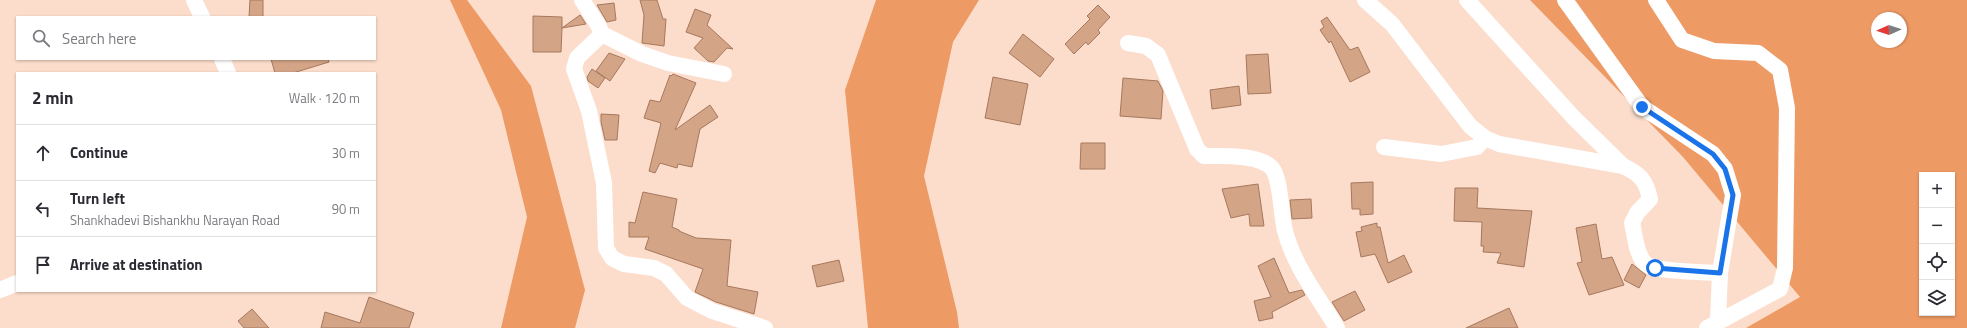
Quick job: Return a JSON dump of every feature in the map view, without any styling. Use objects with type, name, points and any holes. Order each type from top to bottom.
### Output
[{"type":"street","points":[[194,0],[202,16]]},
{"type":"street","points":[[582,0],[602,34],[642,54],[668,63],[724,74]]},
{"type":"street","points":[[1365,0],[1392,24],[1470,126],[1485,138],[1499,144],[1623,166]]},
{"type":"street","points":[[1467,0],[1574,118],[1623,166],[1638,174],[1648,188],[1650,199],[1637,214],[1632,223],[1639,253],[1646,264],[1655,268],[1720,273]]},
{"type":"street","points":[[1565,0],[1642,107],[1713,154],[1725,169],[1733,195],[1712,324]]},
{"type":"street","points":[[1656,0],[1682,40],[1714,51],[1758,53],[1780,70],[1787,108],[1785,268],[1780,289],[1712,324]]},
{"type":"street","points":[[602,34],[577,58],[574,69],[588,111],[604,183],[606,248],[612,258],[624,264],[654,268],[666,274],[686,298],[712,311],[765,328]]},
{"type":"street","points":[[1128,43],[1146,46],[1158,54],[1197,149],[1204,156],[1230,156],[1258,160],[1272,168],[1278,184],[1285,231],[1295,257],[1337,328]]},
{"type":"street","points":[[222,60],[228,72]]},
{"type":"street","points":[[1384,148],[1441,154],[1476,147],[1485,138]]},
{"type":"street","points":[[0,290],[16,283]]},
{"type":"shaded area","points":[[450,0],[467,0],[531,86],[585,290],[575,328],[501,328],[527,217],[501,110]]},
{"type":"shaded area","points":[[876,0],[979,0],[953,42],[924,176],[957,312],[959,328],[868,328],[845,90]]},
{"type":"shaded area","points":[[1530,0],[1967,0],[1967,328],[1746,328],[1800,297],[1683,157]]},
{"type":"building","points":[[250,0],[263,0],[263,16],[249,16]]},
{"type":"building","points":[[640,0],[657,0],[663,19],[666,19],[664,46],[642,43],[644,15]]},
{"type":"building","points":[[614,3],[616,20],[607,22],[597,5]]},
{"type":"building","points":[[1098,5],[1110,17],[1098,30],[1100,33],[1088,45],[1086,42],[1074,54],[1065,44],[1090,19],[1087,16]]},
{"type":"building","points":[[695,9],[711,15],[707,25],[733,49],[727,48],[714,62],[708,61],[694,48],[703,38],[686,32]]},
{"type":"building","points":[[580,15],[586,24],[562,28]]},
{"type":"building","points":[[533,16],[562,17],[561,52],[533,52]]},
{"type":"building","points":[[1327,17],[1350,50],[1358,47],[1370,72],[1350,82],[1331,41],[1329,43],[1320,30],[1324,27],[1321,21]]},
{"type":"building","points":[[1023,34],[1054,59],[1040,77],[1009,53]]},
{"type":"building","points":[[609,53],[625,59],[610,81],[596,71]]},
{"type":"building","points":[[1268,54],[1271,93],[1248,94],[1246,55]]},
{"type":"building","points":[[271,60],[328,60],[329,62],[296,72],[275,72]]},
{"type":"building","points":[[592,69],[605,78],[598,88],[588,81],[587,77]]},
{"type":"building","points":[[673,74],[696,83],[675,130],[710,105],[718,117],[700,129],[692,167],[678,164],[677,168],[660,163],[655,173],[649,171],[661,123],[644,118],[650,100],[660,102],[670,75],[671,76]]},
{"type":"building","points":[[993,77],[1028,84],[1020,125],[985,118]]},
{"type":"building","points":[[1123,78],[1158,81],[1163,91],[1161,119],[1120,116]]},
{"type":"building","points":[[1239,86],[1241,105],[1212,109],[1210,90]]},
{"type":"building","points":[[601,114],[619,115],[617,140],[605,140],[601,122]]},
{"type":"building","points":[[1081,143],[1105,143],[1105,169],[1080,169]]},
{"type":"building","points":[[1373,182],[1373,214],[1360,215],[1360,209],[1352,209],[1351,183]]},
{"type":"building","points":[[1258,184],[1264,226],[1250,226],[1249,214],[1231,218],[1222,189]]},
{"type":"building","points":[[1455,188],[1478,188],[1477,208],[1532,211],[1524,267],[1497,263],[1501,253],[1483,252],[1484,246],[1481,246],[1482,222],[1454,221]]},
{"type":"building","points":[[643,192],[677,199],[672,227],[679,231],[696,238],[731,240],[727,286],[758,292],[754,314],[716,302],[695,292],[703,269],[645,249],[649,237],[629,237],[629,222],[635,223]]},
{"type":"building","points":[[1311,199],[1312,218],[1292,219],[1290,200]]},
{"type":"building","points":[[1377,223],[1377,227],[1380,227],[1388,263],[1404,255],[1412,272],[1388,283],[1375,254],[1361,257],[1356,232],[1362,231],[1361,227]]},
{"type":"building","points":[[1596,224],[1602,259],[1612,257],[1624,285],[1589,295],[1577,263],[1582,262],[1576,228]]},
{"type":"building","points":[[1274,258],[1289,293],[1302,290],[1305,295],[1272,312],[1273,318],[1259,321],[1254,301],[1271,297],[1258,266]]},
{"type":"building","points":[[839,260],[844,281],[817,287],[812,266]]},
{"type":"building","points":[[1632,264],[1646,275],[1639,288],[1624,280]]},
{"type":"building","points":[[1355,291],[1365,310],[1344,321],[1332,302]]},
{"type":"building","points":[[369,297],[414,313],[409,328],[321,328],[325,312],[360,323]]},
{"type":"building","points":[[1509,308],[1518,328],[1466,328]]},
{"type":"building","points":[[252,309],[269,328],[244,328],[238,321]]},
{"type":"route","points":[[1642,107],[1713,154],[1725,169],[1733,195],[1720,273],[1655,268]]}]
